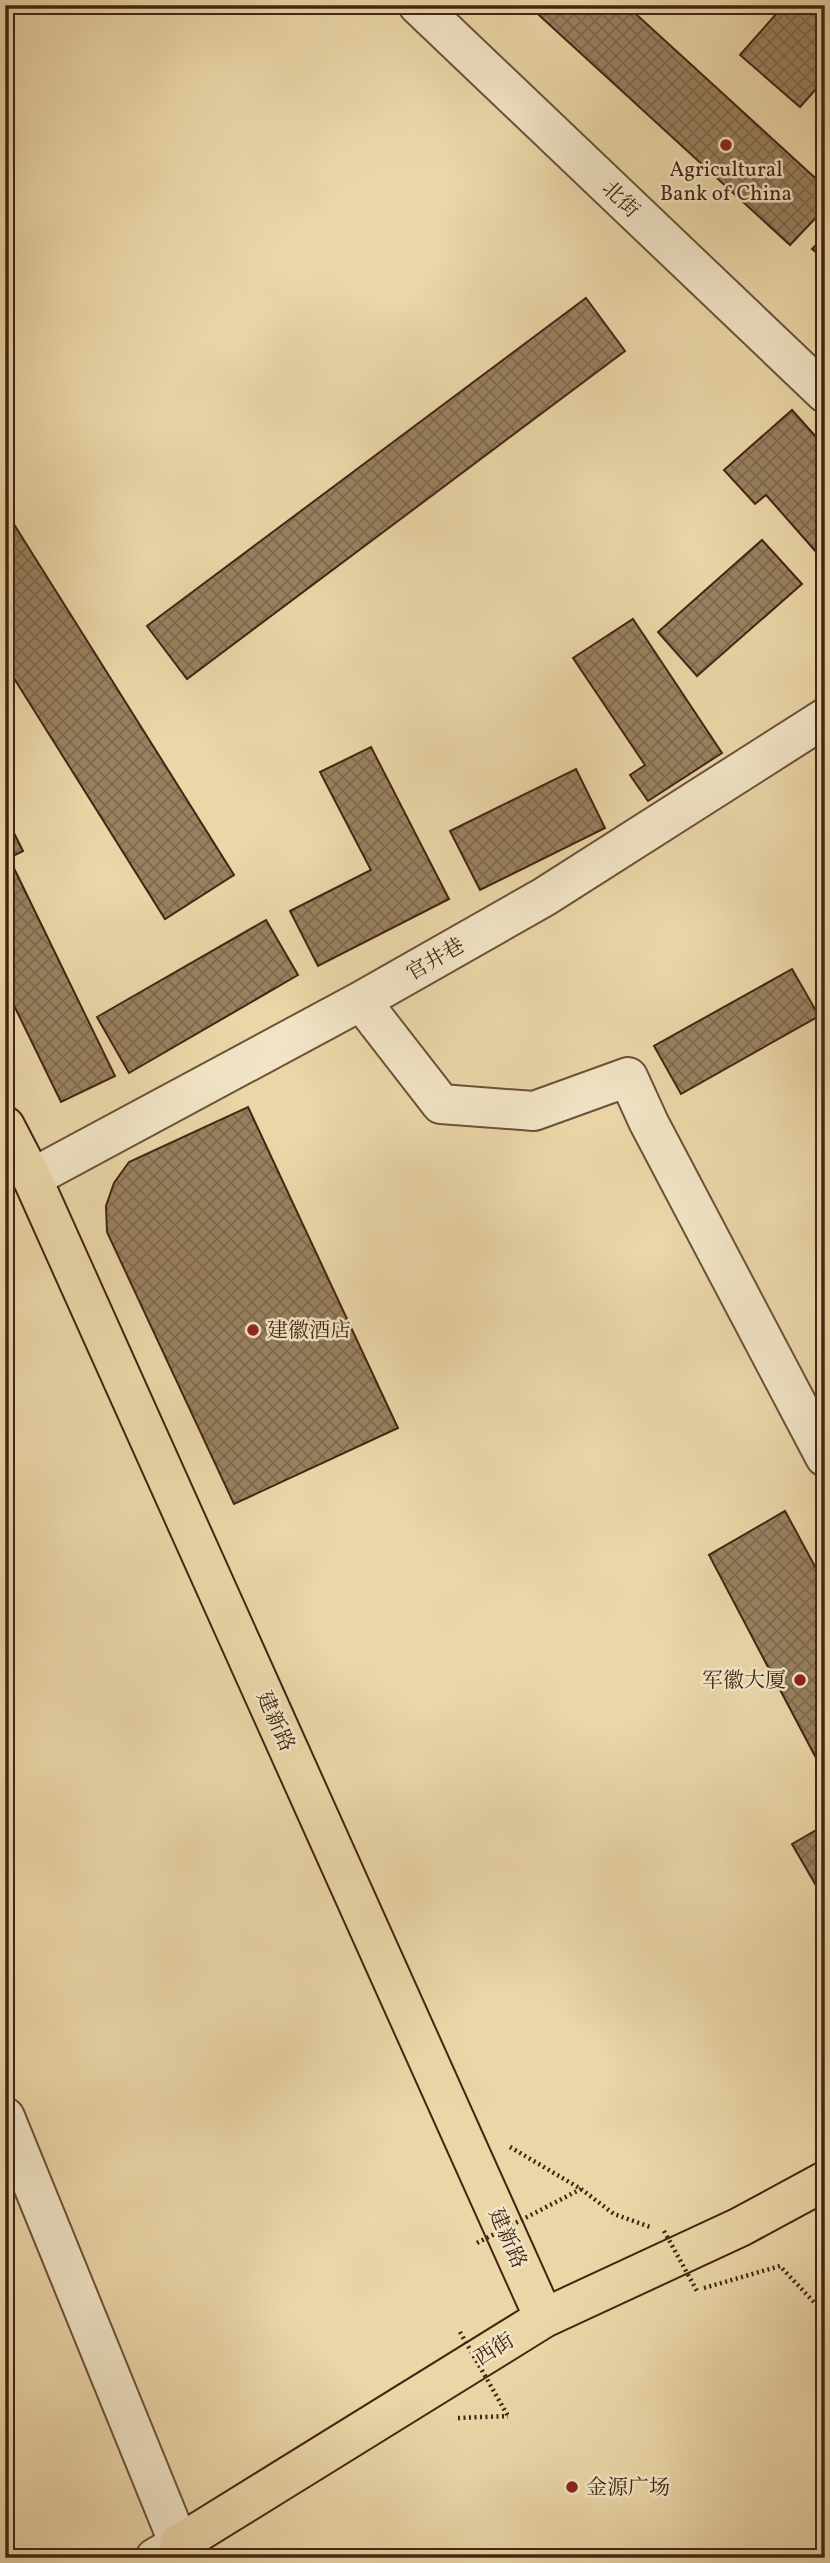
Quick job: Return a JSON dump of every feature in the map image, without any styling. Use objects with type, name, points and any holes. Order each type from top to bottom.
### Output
[{"type":"main road","name":"建新路","points":[[5,1126],[32,1178],[544,2318]]},
{"type":"main road","name":"西街","points":[[172,2553],[544,2318],[823,2187]]},
{"type":"street","name":"北街","points":[[418,5],[825,393]]},
{"type":"street","name":"官井巷","points":[[32,1178],[360,1002],[544,897],[825,718]]},
{"type":"street","points":[[360,1002],[440,1104],[534,1111],[628,1077],[649,1123],[825,1457]]},
{"type":"street","points":[[5,2117],[172,2553]]},
{"type":"path","points":[[452,2113],[581,2189],[614,2214],[664,2231],[697,2291],[780,2266],[825,2314]]},
{"type":"path","points":[[477,2243],[581,2189]]},
{"type":"path","points":[[460,2332],[508,2416]]},
{"type":"building","points":[[528,5],[626,5],[825,187],[825,208],[790,245]]},
{"type":"building","points":[[784,5],[825,5],[825,79],[800,107],[740,55]]},
{"type":"building","points":[[825,236],[825,260],[812,249]]},
{"type":"building","points":[[586,298],[625,351],[187,679],[147,626]]},
{"type":"building","points":[[792,410],[825,447],[825,562],[766,495],[755,504],[724,470]]},
{"type":"building","points":[[5,510],[234,875],[165,919],[5,664]]},
{"type":"building","points":[[762,540],[802,584],[697,676],[658,632]]},
{"type":"building","points":[[825,593],[825,607],[817,599]]},
{"type":"building","points":[[633,619],[722,753],[648,801],[630,775],[645,765],[573,658]]},
{"type":"building","points":[[371,747],[449,899],[318,966],[290,911],[371,870],[320,772]]},
{"type":"building","points":[[576,769],[605,828],[480,890],[450,831]]},
{"type":"building","points":[[5,815],[23,851],[5,860]]},
{"type":"building","points":[[9,858],[115,1076],[61,1102],[5,987],[5,860]]},
{"type":"building","points":[[266,920],[298,975],[129,1073],[97,1017]]},
{"type":"building","points":[[792,969],[819,1016],[681,1094],[654,1046]]},
{"type":"building","name":"建徽酒店","points":[[248,1107],[398,1428],[234,1504],[107,1232],[106,1206],[114,1183],[129,1162]]},
{"type":"building","name":"军徽大厦","points":[[785,1511],[825,1585],[825,1775],[709,1555]]},
{"type":"building","points":[[825,1825],[825,1901],[792,1844]]},
{"type":"place","name":"Agricultural Bank of China","points":[[726,145]]},
{"type":"place","name":"建徽酒店","points":[[253,1330]]},
{"type":"place","name":"军徽大厦","points":[[800,1680]]},
{"type":"place","name":"金源广场","points":[[572,2487]]}]
